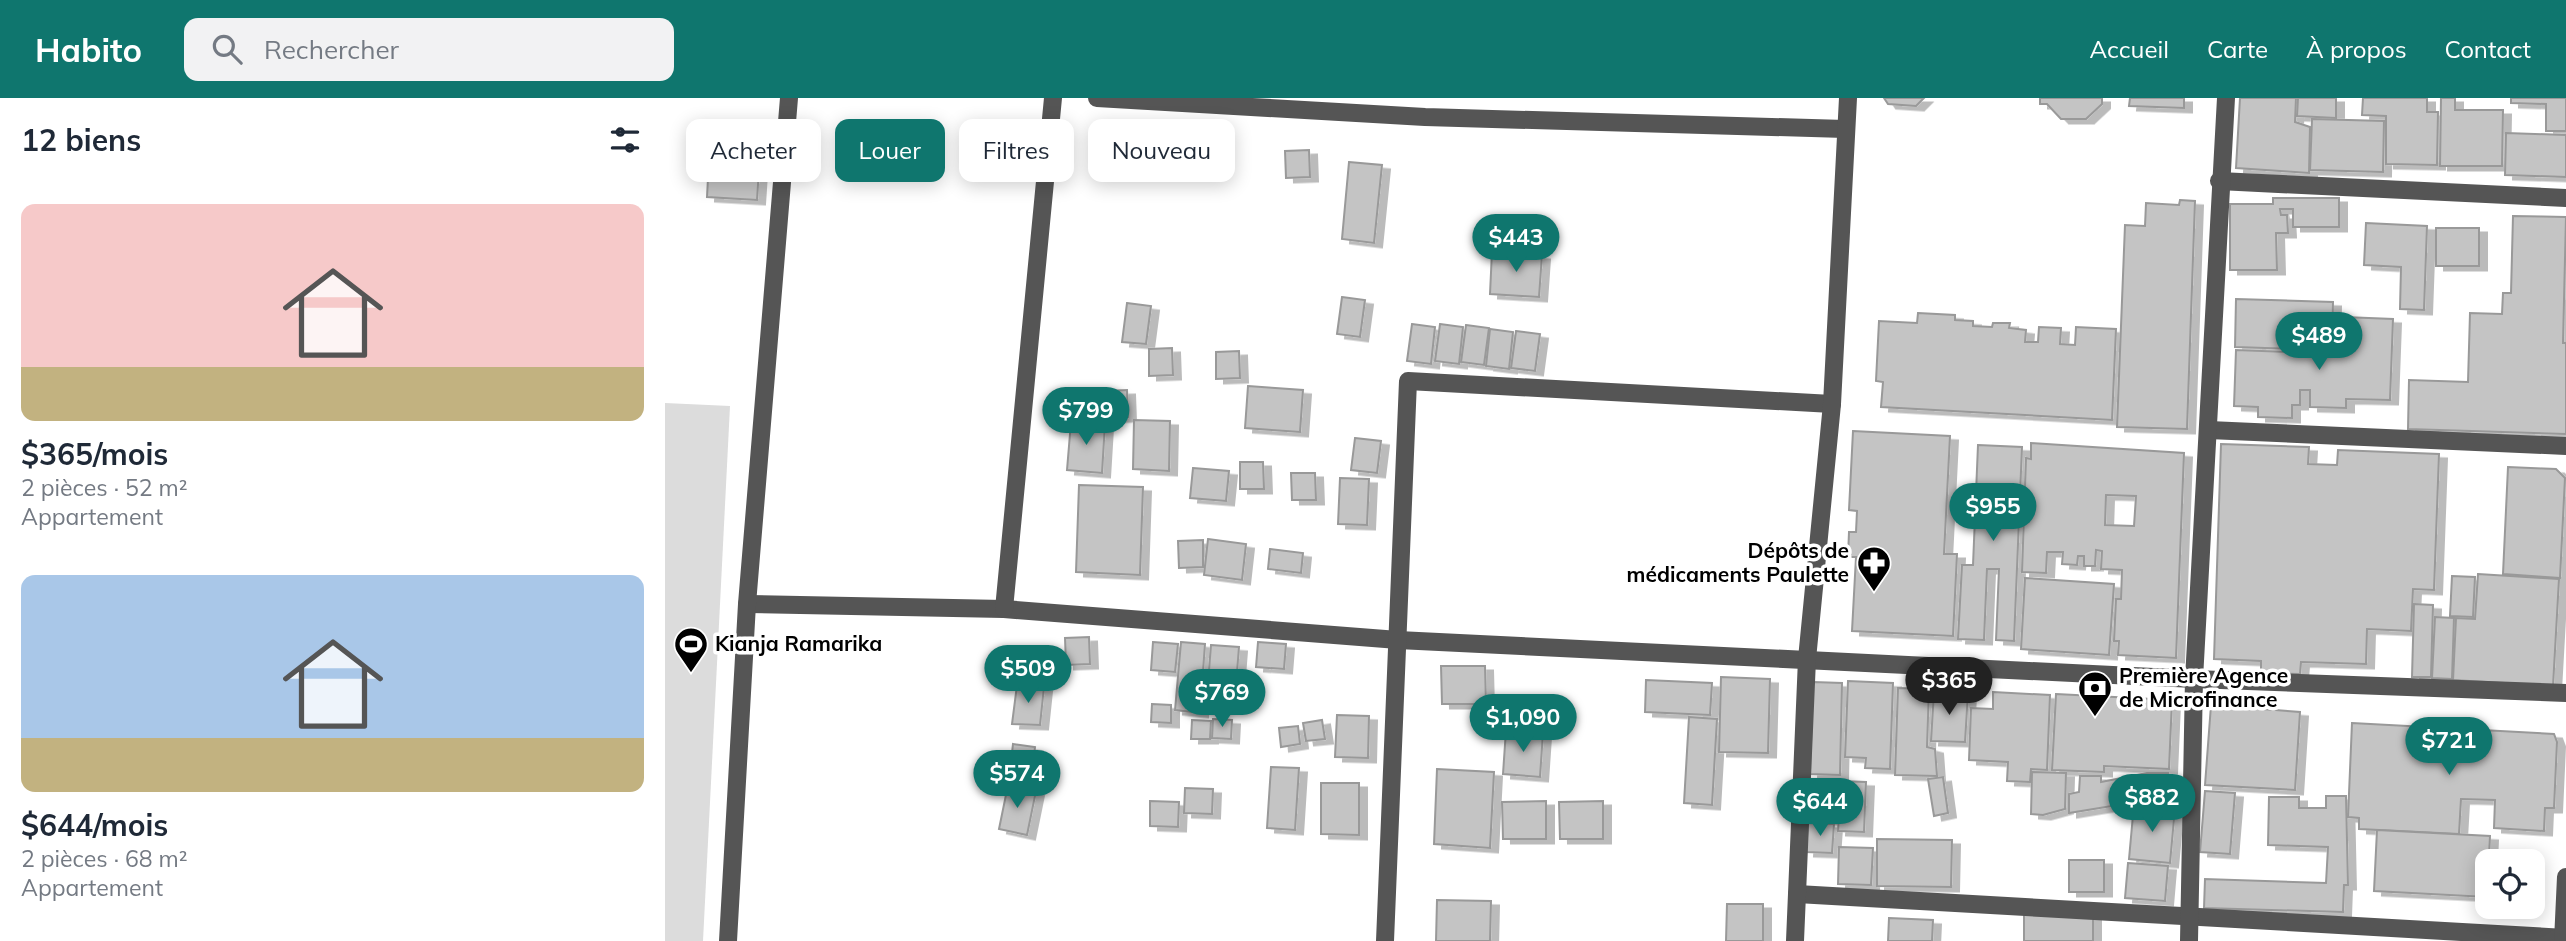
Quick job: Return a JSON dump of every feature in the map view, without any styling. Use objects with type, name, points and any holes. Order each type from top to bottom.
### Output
[{"type":"street","points":[[728,941],[747,604],[789,98]]},
{"type":"street","points":[[1004,609],[1053,98]]},
{"type":"street","points":[[1097,98],[1425,117],[1845,129]]},
{"type":"street","points":[[1795,941],[1807,659],[1832,404],[1848,98]]},
{"type":"street","points":[[2189,941],[2195,679],[2219,181],[2226,98]]},
{"type":"street","points":[[2219,181],[2566,198]]},
{"type":"street","points":[[1385,941],[1408,381],[1832,404]]},
{"type":"street","points":[[2209,429],[2566,446]]},
{"type":"street","points":[[747,604],[1004,609],[1398,640],[2195,679],[2566,693]]},
{"type":"street","points":[[1797,894],[2190,914],[2564,939],[2566,877]]},
{"type":"shaded area","name":"Kianja Ramarika","points":[[665,403],[730,406],[703,941],[665,941]]},
{"type":"building","points":[[1884,98],[1924,98],[1916,106],[1888,104]]},
{"type":"building","points":[[2040,98],[2102,98],[2102,104],[2086,119],[2061,119],[2047,104],[2040,104]]},
{"type":"building","points":[[2130,98],[2184,98],[2184,108],[2129,106]]},
{"type":"building","points":[[2240,98],[2296,98],[2295,122],[2310,127],[2309,173],[2236,168]]},
{"type":"building","points":[[2298,98],[2336,98],[2336,118],[2297,116]]},
{"type":"building","points":[[2363,98],[2427,98],[2427,112],[2438,112],[2437,165],[2386,164],[2386,116],[2362,115]]},
{"type":"building","points":[[2441,98],[2455,98],[2455,110],[2503,110],[2502,166],[2440,166]]},
{"type":"building","points":[[2511,98],[2566,98],[2566,131],[2546,131],[2546,104],[2511,103]]},
{"type":"building","points":[[2312,119],[2384,121],[2383,172],[2310,170]]},
{"type":"building","points":[[2506,133],[2566,135],[2566,177],[2505,175]]},
{"type":"building","points":[[1309,150],[1310,177],[1286,178],[1285,151]]},
{"type":"building","points":[[1349,162],[1382,165],[1374,243],[1342,239]]},
{"type":"building","points":[[708,182],[758,182],[757,200],[707,197]]},
{"type":"building","points":[[2273,198],[2339,198],[2339,227],[2293,227],[2293,209],[2280,209],[2281,215],[2287,215],[2288,233],[2276,233],[2277,270],[2230,270],[2230,204],[2273,204]]},
{"type":"building","points":[[2180,200],[2195,201],[2187,429],[2117,427],[2125,225],[2145,226],[2146,203],[2179,205]]},
{"type":"building","points":[[2513,216],[2566,217],[2563,343],[2566,343],[2566,434],[2408,429],[2409,380],[2468,382],[2470,313],[2502,314],[2503,293],[2511,293]]},
{"type":"building","points":[[2366,223],[2427,226],[2424,310],[2400,309],[2401,267],[2364,265]]},
{"type":"building","points":[[2436,228],[2479,228],[2479,266],[2436,266]]},
{"type":"building","points":[[1492,251],[1542,255],[1539,297],[1490,294]]},
{"type":"building","points":[[1342,297],[1365,300],[1360,337],[1337,334]]},
{"type":"building","points":[[2236,299],[2333,302],[2332,350],[2235,347]]},
{"type":"building","points":[[1127,303],[1151,306],[1146,344],[1122,342]]},
{"type":"building","points":[[1918,313],[1955,315],[1955,320],[1973,321],[1973,326],[1992,327],[1993,323],[2010,323],[2009,328],[2026,330],[2025,342],[2038,342],[2039,327],[2061,328],[2060,344],[2075,345],[2076,327],[2116,329],[2112,420],[1881,407],[1883,382],[1876,381],[1879,321],[1917,323]]},
{"type":"building","points":[[2344,317],[2393,319],[2390,400],[2346,399],[2346,408],[2310,407],[2310,390],[2300,390],[2300,405],[2292,405],[2292,418],[2258,417],[2258,407],[2234,406],[2236,350],[2343,354]]},
{"type":"building","points":[[1412,324],[1435,327],[1431,364],[1407,361]]},
{"type":"building","points":[[1440,324],[1463,327],[1459,364],[1435,361]]},
{"type":"building","points":[[1466,325],[1489,328],[1484,365],[1461,362]]},
{"type":"building","points":[[1490,329],[1513,332],[1509,369],[1486,366]]},
{"type":"building","points":[[1516,331],[1540,334],[1535,371],[1511,368]]},
{"type":"building","points":[[1172,348],[1173,375],[1149,376],[1149,349]]},
{"type":"building","points":[[1239,351],[1240,378],[1216,379],[1216,352]]},
{"type":"building","points":[[1248,386],[1303,390],[1300,432],[1245,428]]},
{"type":"building","points":[[1098,389],[1098,416],[1075,417],[1074,390]]},
{"type":"building","points":[[1127,390],[1128,417],[1104,418],[1103,391]]},
{"type":"building","points":[[1134,420],[1170,421],[1169,471],[1133,469]]},
{"type":"building","points":[[1071,422],[1105,424],[1102,473],[1067,470]]},
{"type":"building","points":[[1853,431],[1950,436],[1944,554],[1957,554],[1953,636],[1852,631],[1856,557],[1848,557],[1849,532],[1856,532],[1857,511],[1849,510]]},
{"type":"building","points":[[1355,438],[1381,441],[1377,473],[1351,470]]},
{"type":"building","points":[[2031,443],[2184,453],[2176,658],[2118,655],[2119,641],[2114,641],[2116,599],[2121,599],[2122,570],[2101,569],[2102,551],[2096,550],[2095,566],[2084,566],[2084,556],[2078,556],[2077,565],[2062,564],[2063,552],[2047,552],[2046,573],[2022,572],[2026,458],[2031,459]],"holes":[[[2106,495],[2136,496],[2134,526],[2105,525]]]},
{"type":"building","points":[[2221,444],[2309,447],[2308,464],[2337,465],[2338,450],[2439,454],[2434,590],[2413,589],[2411,631],[2367,629],[2366,664],[2301,662],[2300,674],[2261,673],[2261,661],[2214,659]]},
{"type":"building","points":[[1978,445],[2022,447],[2014,641],[1996,640],[1999,569],[1987,569],[1984,640],[1958,639],[1962,565],[1973,565]]},
{"type":"building","points":[[1240,462],[1263,462],[1264,489],[1240,489]]},
{"type":"building","points":[[2508,467],[2556,469],[2565,478],[2560,578],[2503,574]]},
{"type":"building","points":[[1193,468],[1229,471],[1226,501],[1190,498]]},
{"type":"building","points":[[1291,473],[1315,473],[1316,500],[1292,500]]},
{"type":"building","points":[[1340,478],[1369,479],[1367,525],[1338,524]]},
{"type":"building","points":[[1079,485],[1143,487],[1140,575],[1076,572]]},
{"type":"building","points":[[1208,539],[1246,544],[1242,580],[1204,575]]},
{"type":"building","points":[[1203,540],[1203,567],[1179,568],[1178,541]]},
{"type":"building","points":[[1270,549],[1303,553],[1301,573],[1268,569]]},
{"type":"building","points":[[2478,574],[2559,579],[2553,686],[2453,680],[2456,618],[2475,619]]},
{"type":"building","points":[[2452,576],[2475,577],[2473,617],[2450,616]]},
{"type":"building","points":[[2025,578],[2114,584],[2109,655],[2021,649]]},
{"type":"building","points":[[2414,604],[2433,605],[2431,677],[2412,677]]},
{"type":"building","points":[[2435,617],[2454,618],[2452,679],[2432,678]]},
{"type":"building","points":[[1089,637],[1090,664],[1066,665],[1065,638]]},
{"type":"building","points":[[1153,642],[1178,644],[1175,672],[1151,670]]},
{"type":"building","points":[[1181,642],[1205,644],[1200,713],[1175,710]]},
{"type":"building","points":[[1258,642],[1286,644],[1284,669],[1256,667]]},
{"type":"building","points":[[1211,645],[1239,647],[1237,672],[1209,670]]},
{"type":"building","points":[[1441,666],[1485,666],[1486,704],[1442,704]]},
{"type":"building","points":[[1721,677],[1770,679],[1768,753],[1719,752]]},
{"type":"building","points":[[1646,680],[1712,683],[1710,715],[1645,712]]},
{"type":"building","points":[[1848,681],[1893,683],[1890,769],[1865,768],[1866,758],[1845,757]]},
{"type":"building","points":[[1813,682],[1842,683],[1840,775],[1810,774]]},
{"type":"building","points":[[1017,685],[1044,687],[1040,725],[1012,724]]},
{"type":"building","points":[[1898,688],[1929,689],[1927,747],[1935,749],[1937,776],[1895,775]]},
{"type":"building","points":[[1203,690],[1222,691],[1221,710],[1202,709]]},
{"type":"building","points":[[1934,691],[1968,693],[1965,742],[1931,741]]},
{"type":"building","points":[[1993,692],[2050,695],[2047,770],[2031,769],[2030,782],[2007,781],[2008,762],[1969,760],[1971,708],[1993,709]]},
{"type":"building","points":[[2056,694],[2172,700],[2169,769],[2104,766],[2104,772],[2052,770]]},
{"type":"building","points":[[1152,704],[1171,705],[1171,723],[1151,722]]},
{"type":"building","points":[[2211,705],[2300,712],[2295,790],[2205,785]]},
{"type":"building","points":[[1337,715],[1369,716],[1368,758],[1335,757]]},
{"type":"building","points":[[1689,717],[1717,719],[1712,805],[1684,803]]},
{"type":"building","points":[[1213,719],[1232,720],[1231,739],[1212,738]]},
{"type":"building","points":[[1192,720],[1211,721],[1210,739],[1191,739]]},
{"type":"building","points":[[1322,720],[1325,739],[1306,741],[1303,723]]},
{"type":"building","points":[[2352,723],[2554,734],[2557,742],[2554,808],[2545,808],[2544,831],[2494,828],[2495,800],[2461,799],[2459,834],[2359,829],[2359,818],[2348,817]]},
{"type":"building","points":[[1298,726],[1300,744],[1281,747],[1279,728]]},
{"type":"building","points":[[1506,730],[1543,733],[1540,777],[1503,774]]},
{"type":"building","points":[[1013,744],[1035,747],[1031,783],[1009,780]]},
{"type":"building","points":[[1271,767],[1299,768],[1295,830],[1267,828]]},
{"type":"building","points":[[1437,769],[1494,772],[1490,848],[1434,844]]},
{"type":"building","points":[[2032,772],[2066,773],[2065,809],[2043,815],[2031,814]]},
{"type":"building","points":[[2147,773],[2168,773],[2167,797],[2069,813],[2069,794],[2079,792],[2080,776],[2101,776],[2101,782]]},
{"type":"building","points":[[1943,777],[1948,813],[1934,816],[1928,779]]},
{"type":"building","points":[[1841,781],[1866,782],[1864,832],[1838,831]]},
{"type":"building","points":[[1321,783],[1359,783],[1359,835],[1321,834]]},
{"type":"building","points":[[1008,785],[1036,791],[1027,835],[999,829]]},
{"type":"building","points":[[1809,786],[1836,787],[1835,820],[1809,819]]},
{"type":"building","points":[[1185,788],[1213,789],[1212,814],[1184,813]]},
{"type":"building","points":[[2205,791],[2235,793],[2230,854],[2200,852]]},
{"type":"building","points":[[2326,796],[2346,796],[2348,885],[2344,885],[2343,912],[2204,908],[2205,879],[2326,883],[2328,847],[2268,845],[2269,797],[2299,797],[2299,808],[2326,808]]},
{"type":"building","points":[[1150,801],[1179,802],[1178,827],[1150,826]]},
{"type":"building","points":[[1546,801],[1546,839],[1503,839],[1502,802]]},
{"type":"building","points":[[1603,801],[1603,839],[1560,839],[1559,802]]},
{"type":"building","points":[[2134,804],[2175,808],[2170,863],[2129,859]]},
{"type":"building","points":[[1808,823],[1834,824],[1832,853],[1806,852]]},
{"type":"building","points":[[2377,830],[2490,836],[2489,849],[2475,849],[2475,896],[2374,891]]},
{"type":"building","points":[[1877,839],[1952,840],[1951,887],[1877,886]]},
{"type":"building","points":[[1839,847],[1873,848],[1871,885],[1838,884]]},
{"type":"building","points":[[2069,860],[2104,860],[2104,892],[2069,892]]},
{"type":"building","points":[[2128,863],[2168,866],[2165,901],[2125,898]]},
{"type":"building","points":[[1437,900],[1491,901],[1490,941],[1436,941]]},
{"type":"building","points":[[1727,904],[1763,904],[1763,941],[1726,941]]},
{"type":"building","points":[[2024,914],[2093,914],[2093,941],[2024,941]]},
{"type":"building","points":[[1889,918],[1933,920],[1932,941],[1888,941]]},
{"type":"place","name":"Dépôts de médicaments Paulette","points":[[1874,593]]},
{"type":"place","name":"Kianja Ramarika","points":[[691,674]]},
{"type":"place","name":"Première Agence de Microfinance","points":[[2095,718]]}]
